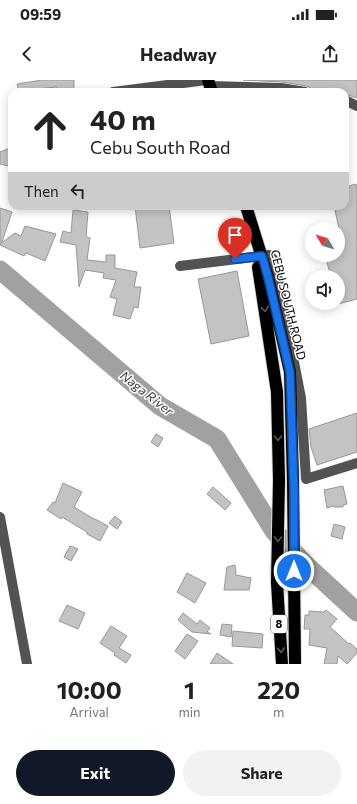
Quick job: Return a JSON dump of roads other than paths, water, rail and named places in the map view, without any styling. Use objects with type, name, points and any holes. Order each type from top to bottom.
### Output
[{"type":"highway","name":"CEBU SOUTH ROAD","points":[[248,210],[259,256],[277,392],[279,480],[277,583],[282,664]]},
{"type":"highway","name":"CEBU SOUTH ROAD","points":[[259,256],[268,277],[290,372],[294,500],[295,664]]},
{"type":"street","points":[[168,88],[209,85],[281,88]]},
{"type":"street","points":[[180,266],[270,255],[274,260],[301,398],[306,479],[357,463]]},
{"type":"street","points":[[0,517],[27,664]]},
{"type":"waterway","name":"Naga River","points":[[0,270],[160,406],[217,439],[274,531],[306,565],[357,612]]}]
